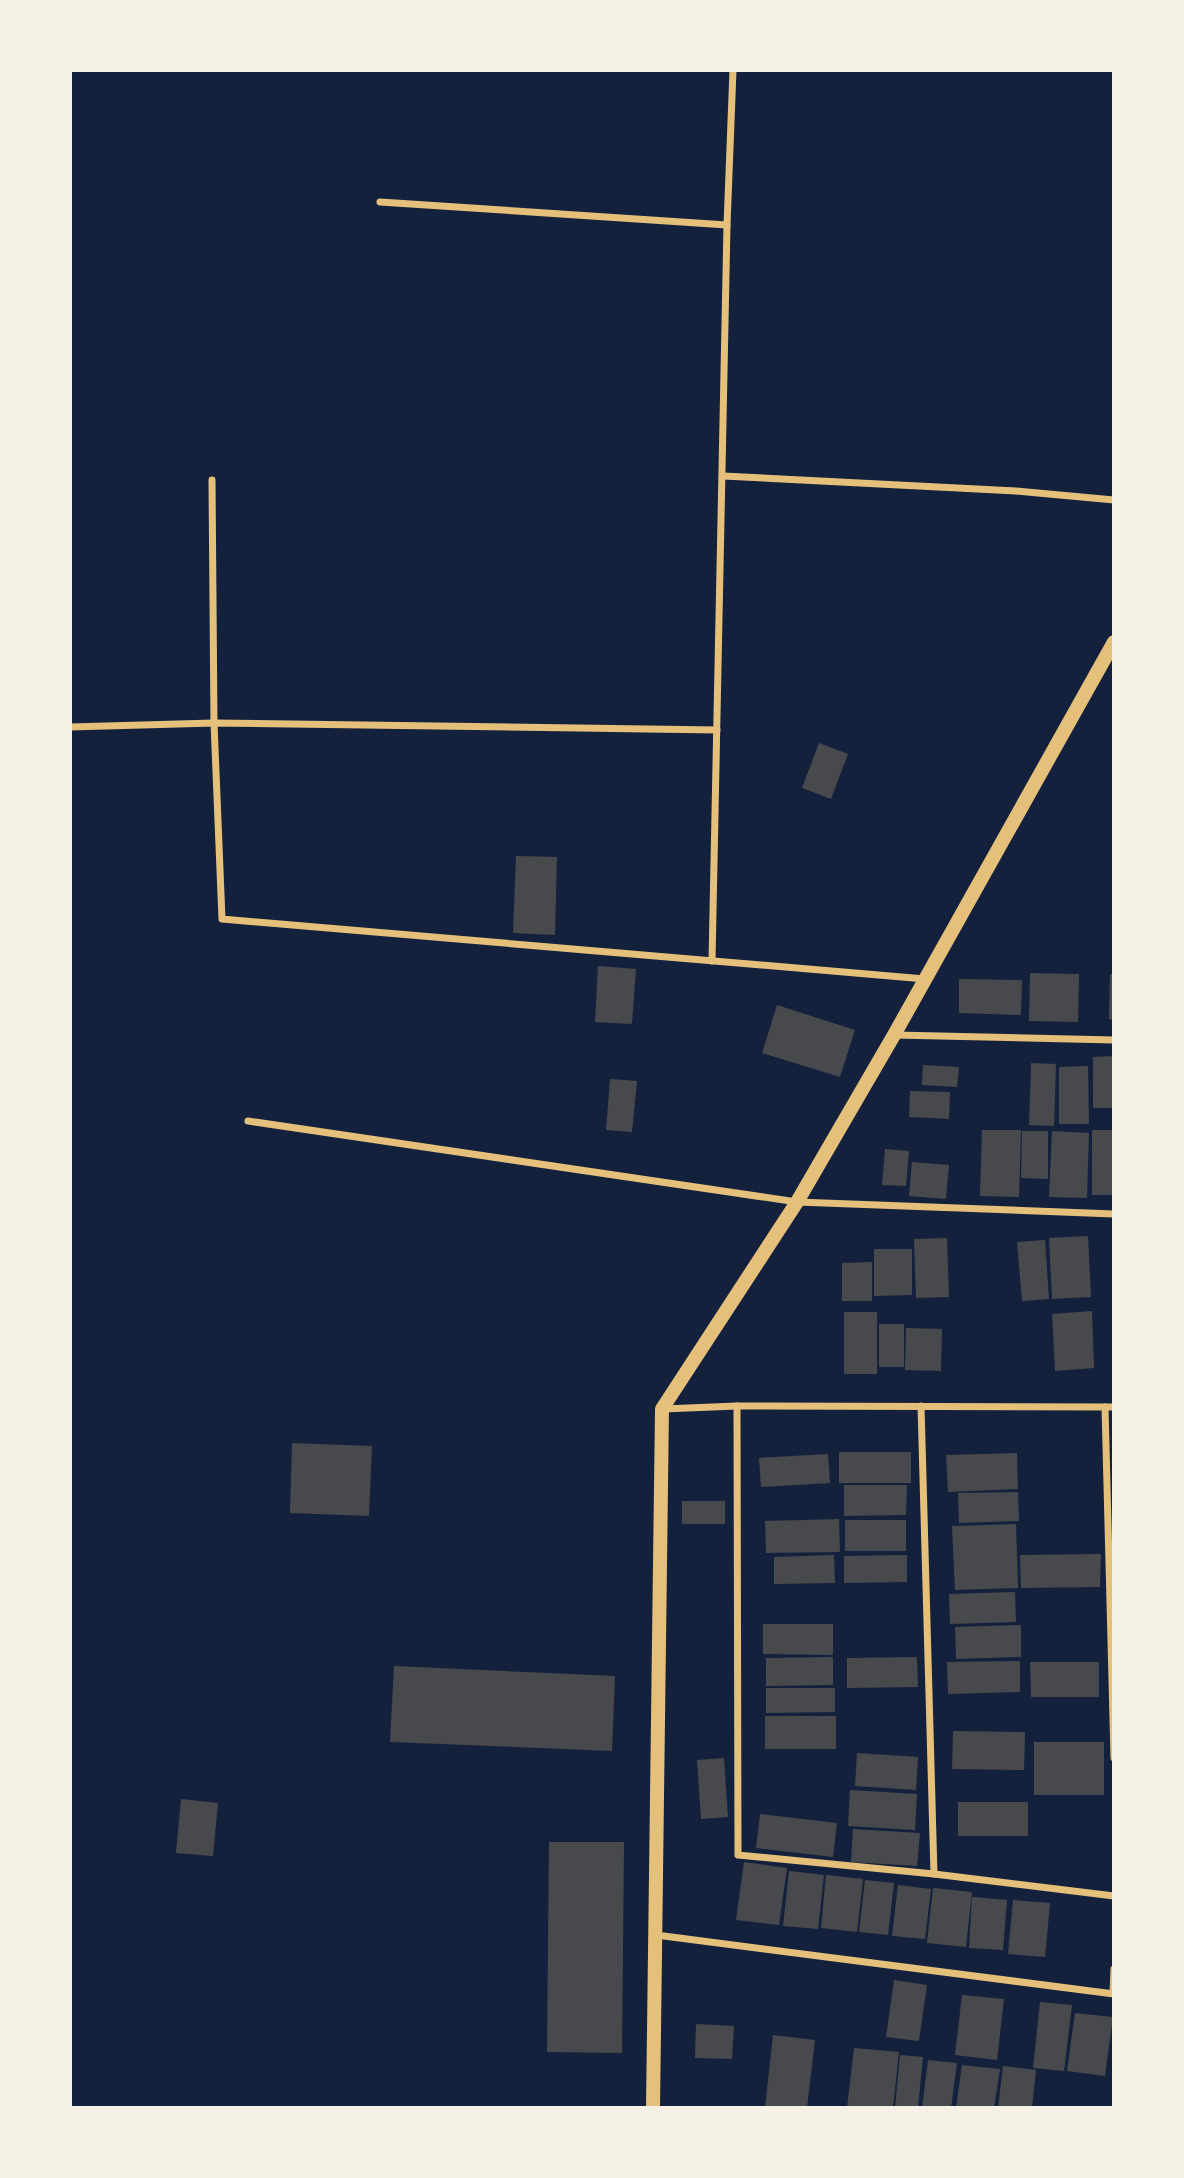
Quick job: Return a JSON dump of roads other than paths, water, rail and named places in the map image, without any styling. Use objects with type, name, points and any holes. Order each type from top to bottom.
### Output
[{"type":"main road","points":[[653,2108],[662,1409],[797,1202],[894,1035],[1114,642]]},
{"type":"street","points":[[712,961],[727,225],[733,70]]},
{"type":"street","points":[[380,202],[727,225]]},
{"type":"street","points":[[723,476],[1016,491],[1114,500]]},
{"type":"street","points":[[212,480],[214,723],[222,919],[925,979]]},
{"type":"street","points":[[70,727],[214,723],[717,730]]},
{"type":"street","points":[[894,1035],[1114,1040]]},
{"type":"street","points":[[248,1121],[797,1202],[1114,1214]]},
{"type":"street","points":[[662,1409],[737,1406],[1114,1407]]},
{"type":"street","points":[[737,1406],[738,1855],[934,1874],[1114,1896]]},
{"type":"street","points":[[920,1406],[934,1874]]},
{"type":"street","points":[[1104,1407],[1114,1758]]},
{"type":"street","points":[[656,1935],[1113,1994],[1114,1969]]}]
